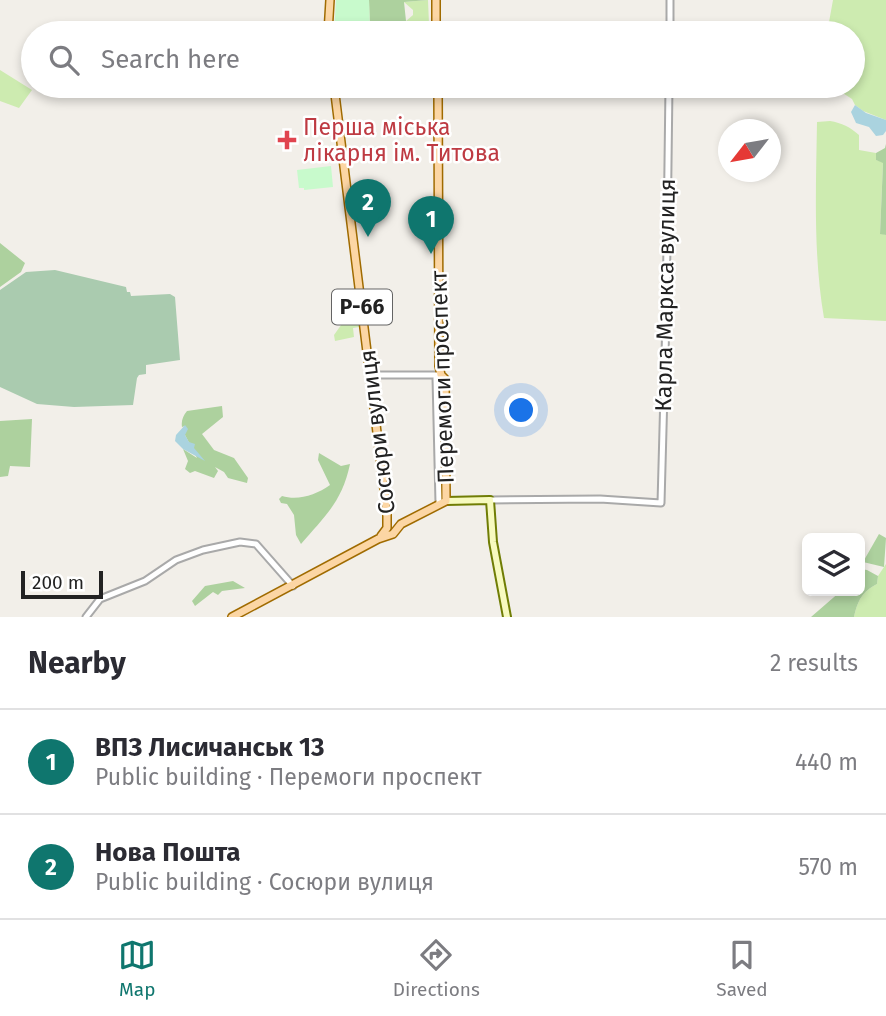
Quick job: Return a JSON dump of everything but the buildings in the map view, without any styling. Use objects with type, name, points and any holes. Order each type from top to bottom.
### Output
[{"type":"main road","points":[[329,21],[330,0]]},
{"type":"main road","points":[[436,0],[436,21]]},
{"type":"main road","name":"Сосюри вулиця","points":[[335,98],[387,513],[392,529]]},
{"type":"main road","name":"Перемоги проспект","points":[[438,98],[439,366],[436,376],[445,379],[443,502]]},
{"type":"main road","points":[[232,617],[443,502],[491,500],[493,541],[507,617]]},
{"type":"street","points":[[670,0],[670,21]]},
{"type":"street","name":"Карла Маркса вулиця","points":[[491,500],[600,499],[661,503],[669,98]]},
{"type":"street","points":[[370,375],[436,376]]},
{"type":"street","points":[[86,617],[100,599],[145,582],[176,561],[203,550],[240,542],[256,544],[293,586]]},
{"type":"green space","points":[[336,0],[369,0],[370,21],[335,21]]},
{"type":"green space","points":[[369,0],[428,0],[404,2],[406,21],[370,21]]},
{"type":"green space","points":[[428,0],[429,21],[406,21],[413,15],[413,10],[404,2]]},
{"type":"green space","points":[[833,0],[886,0],[886,120],[863,111],[850,98],[865,98],[865,21],[829,21]]},
{"type":"green space","points":[[0,70],[21,83],[21,98],[26,98],[19,108],[0,101]]},
{"type":"green space","points":[[830,121],[856,132],[859,135],[859,150],[876,153],[876,160],[883,162],[880,233],[886,235],[886,321],[824,318],[817,245],[817,122]]},
{"type":"green space","points":[[886,144],[886,235],[880,234],[883,163],[876,160],[876,153],[885,148]]},
{"type":"green space","points":[[331,166],[333,187],[304,190],[299,188],[297,170]]},
{"type":"green space","points":[[0,243],[25,263],[21,272],[0,287]]},
{"type":"green space","points":[[55,270],[126,287],[131,296],[170,294],[175,297],[180,360],[146,365],[146,374],[137,378],[133,405],[74,407],[37,404],[0,387],[0,290],[26,272]]},
{"type":"green space","points":[[357,291],[359,327],[353,328],[354,337],[335,341],[334,335],[351,311],[350,292]]},
{"type":"green space","points":[[222,406],[223,417],[202,434],[214,450],[234,458],[248,478],[247,483],[228,478],[215,467],[218,471],[214,478],[195,471],[190,473],[185,469],[188,461],[183,449],[197,458],[185,435],[185,426],[182,427],[184,415],[187,411]]},
{"type":"green space","points":[[32,419],[30,467],[10,466],[8,476],[0,477],[0,421]]},
{"type":"green space","points":[[319,453],[341,466],[350,464],[337,499],[301,544],[296,535],[294,515],[287,504],[281,503],[279,499],[282,496],[307,496],[330,485],[318,460]]},
{"type":"green space","points":[[879,534],[886,538],[884,567],[865,562]]},
{"type":"green space","points":[[886,564],[886,617],[854,617],[861,597],[877,584],[878,576]]},
{"type":"green space","points":[[865,570],[878,576],[877,584],[865,593]]},
{"type":"green space","points":[[233,581],[245,588],[222,591],[218,595],[213,592],[195,606],[192,601],[205,586]]},
{"type":"green space","points":[[835,596],[862,596],[854,617],[811,617]]},
{"type":"water","points":[[855,105],[866,113],[886,120],[886,131],[883,135],[876,136],[869,127],[856,123],[851,112]]},
{"type":"water","points":[[185,425],[188,429],[185,435],[189,442],[195,444],[194,448],[205,461],[183,449],[175,441],[176,435]]},
{"type":"place","name":"Перша міська лікарня ім. Титова","points":[[287,140]]},
{"type":"place","name":"Нова Пошта","points":[[368,237]]},
{"type":"place","name":"ВПЗ Лисичанськ 13","points":[[431,254]]}]
